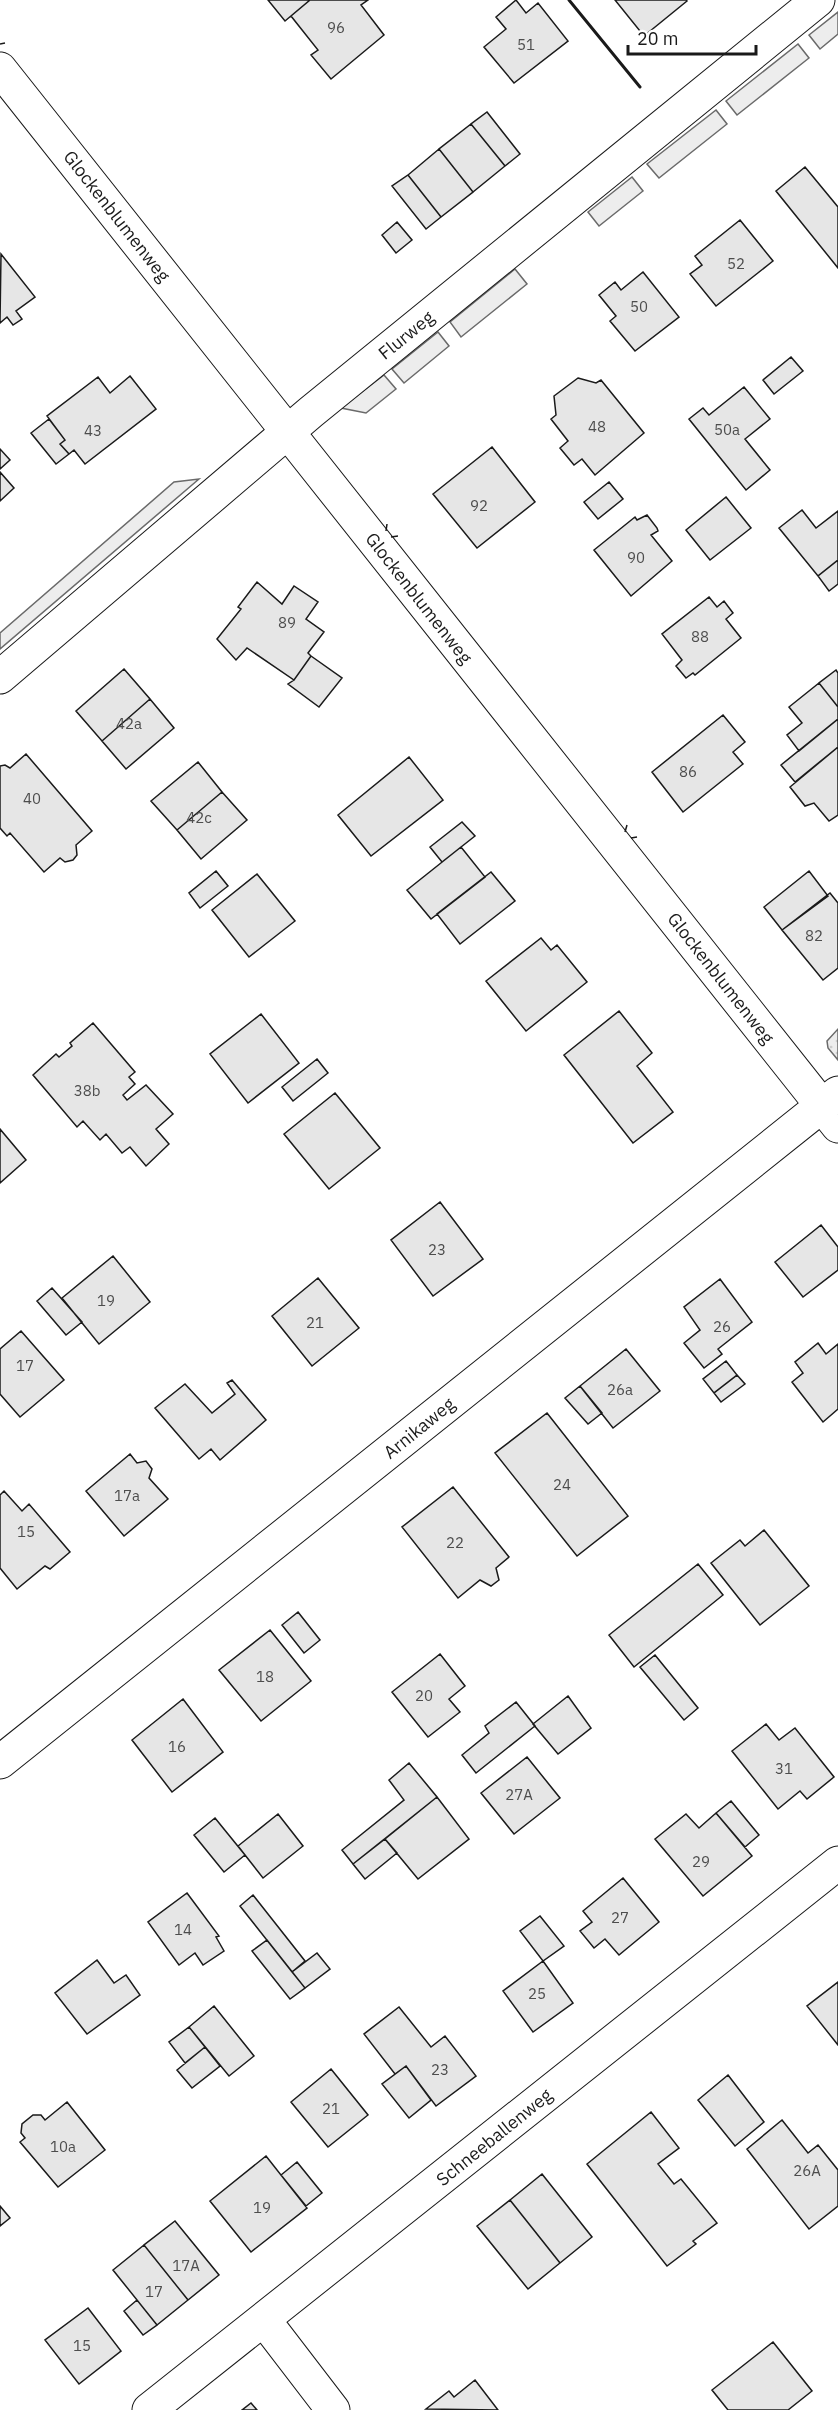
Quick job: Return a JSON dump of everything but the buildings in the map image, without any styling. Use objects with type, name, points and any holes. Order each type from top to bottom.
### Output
[{"type":"street","name":"Flurweg","points":[[0,676],[288,432],[818,0]]},
{"type":"street","name":"Glockenblumenweg","points":[[0,69],[288,432],[833,1108]]},
{"type":"street","name":"Arnikaweg","points":[[0,1762],[833,1108]]},
{"type":"street","name":"Schneeballenweg","points":[[149,2410],[838,1863]]},
{"type":"street","points":[[264,2320],[333,2410]]},
{"type":"shaded area","points":[[838,12],[838,34],[820,49],[809,35]]},
{"type":"shaded area","points":[[798,44],[809,58],[737,115],[726,101]]},
{"type":"shaded area","points":[[716,110],[727,124],[659,178],[647,164]]},
{"type":"shaded area","points":[[632,177],[643,191],[599,226],[588,212]]},
{"type":"shaded area","points":[[515,269],[527,284],[461,337],[450,322]]},
{"type":"shaded area","points":[[438,332],[449,346],[404,383],[392,369]]},
{"type":"shaded area","points":[[384,375],[396,389],[366,413],[341,408]]},
{"type":"shaded area","points":[[199,479],[0,649],[0,633],[174,482]]},
{"type":"shaded area","points":[[838,1029],[838,1060],[828,1048],[827,1041]]},
{"type":"fence","points":[[0,44],[5,43]]},
{"type":"fence","points":[[386,531],[387,524]]},
{"type":"fence","points":[[391,537],[398,536]]},
{"type":"fence","points":[[625,832],[627,825]]},
{"type":"fence","points":[[631,838],[637,837]]},
{"type":"wall","points":[[569,0],[640,87]]}]
